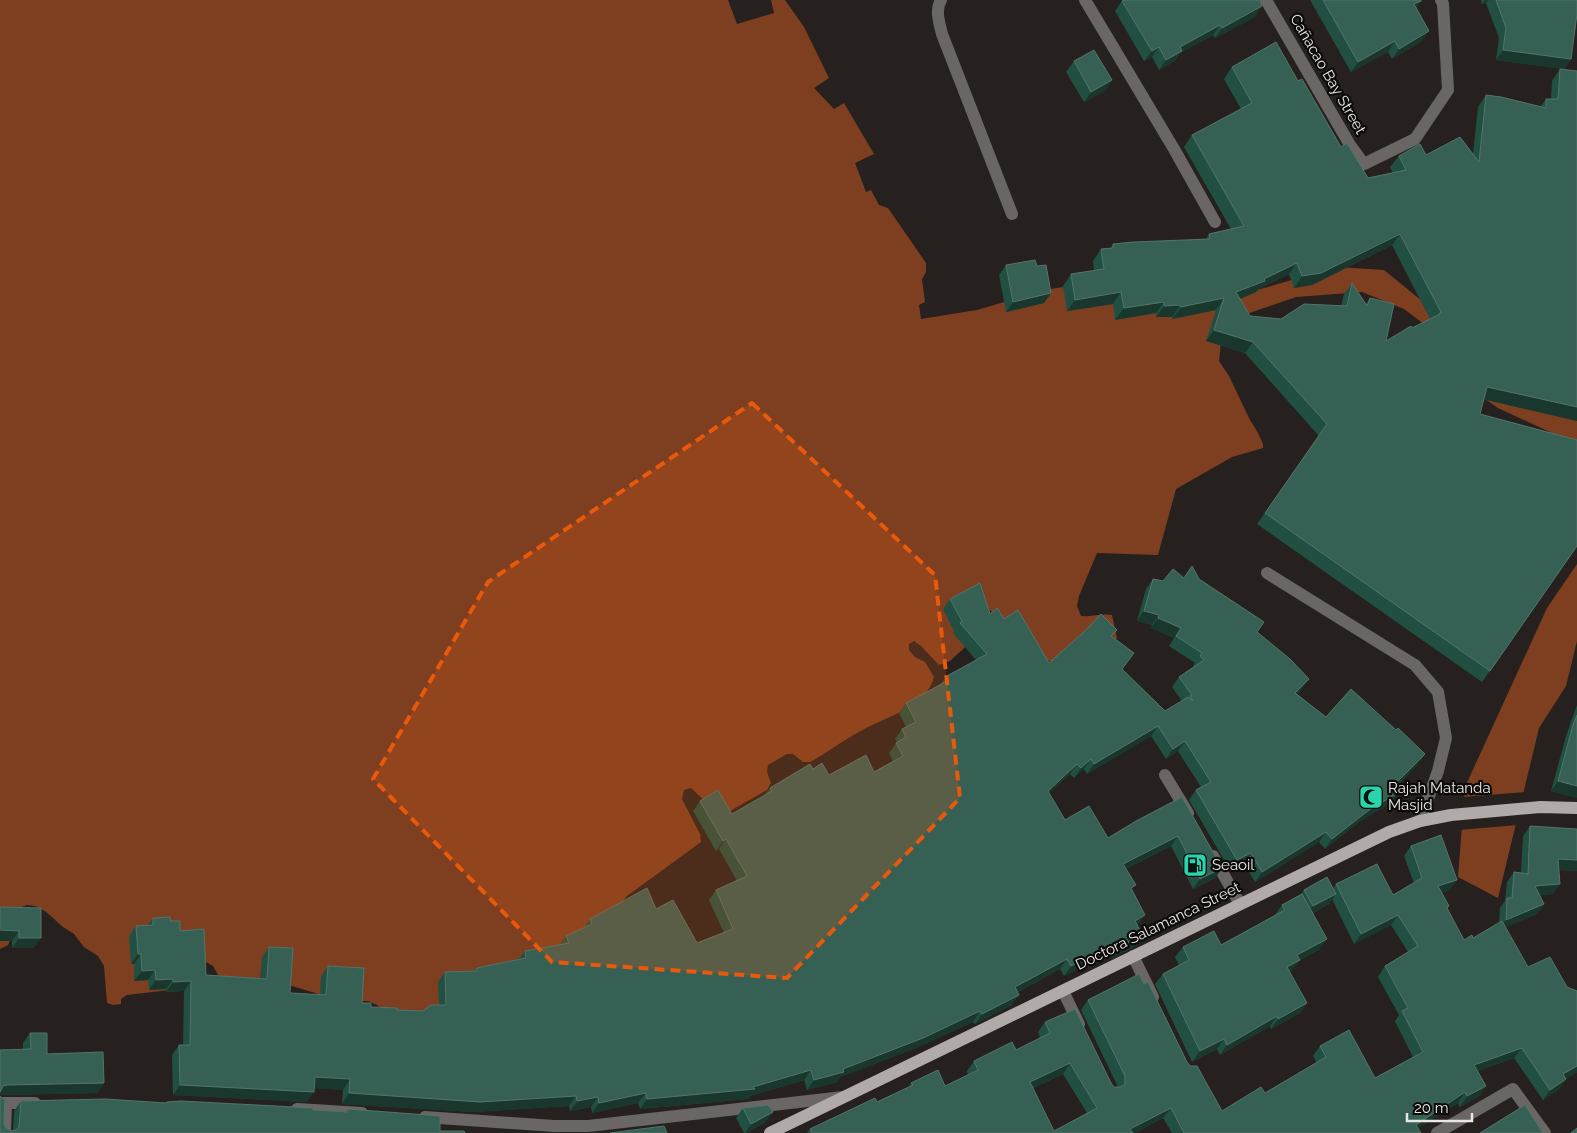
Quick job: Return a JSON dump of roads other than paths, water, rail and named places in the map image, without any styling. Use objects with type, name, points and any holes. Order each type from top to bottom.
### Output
[{"type":"main road","name":"Doctora Salamanca Street","points":[[770,1133],[848,1097],[1063,990],[1389,832],[1420,821],[1451,815],[1540,807],[1577,808]]},
{"type":"street","points":[[941,0],[937,13],[942,34],[1012,214]]},
{"type":"street","points":[[1085,0],[1174,149],[1215,222]]},
{"type":"street","name":"Cañacao Bay Street","points":[[1266,0],[1350,145],[1364,164],[1415,139],[1448,90],[1443,4],[1441,0]]},
{"type":"street","points":[[1267,573],[1415,665],[1438,692],[1446,738],[1438,771],[1420,821]]},
{"type":"street","points":[[1165,775],[1194,823]]},
{"type":"street","points":[[1208,848],[1240,904]]},
{"type":"street","points":[[1134,956],[1158,1008]]},
{"type":"street","points":[[1063,990],[1083,1032]]},
{"type":"street","points":[[1437,1133],[1513,1089],[1545,1133]]},
{"type":"street","points":[[411,1116],[554,1126],[588,1126],[848,1097]]},
{"type":"street","points":[[5,1133],[3,1104],[44,1103]]},
{"type":"street","points":[[284,1109],[371,1114]]},
{"type":"place","name":"Rajah Matanda Masjid","points":[[1371,797]]},
{"type":"place","name":"Seaoil","points":[[1195,865]]}]
